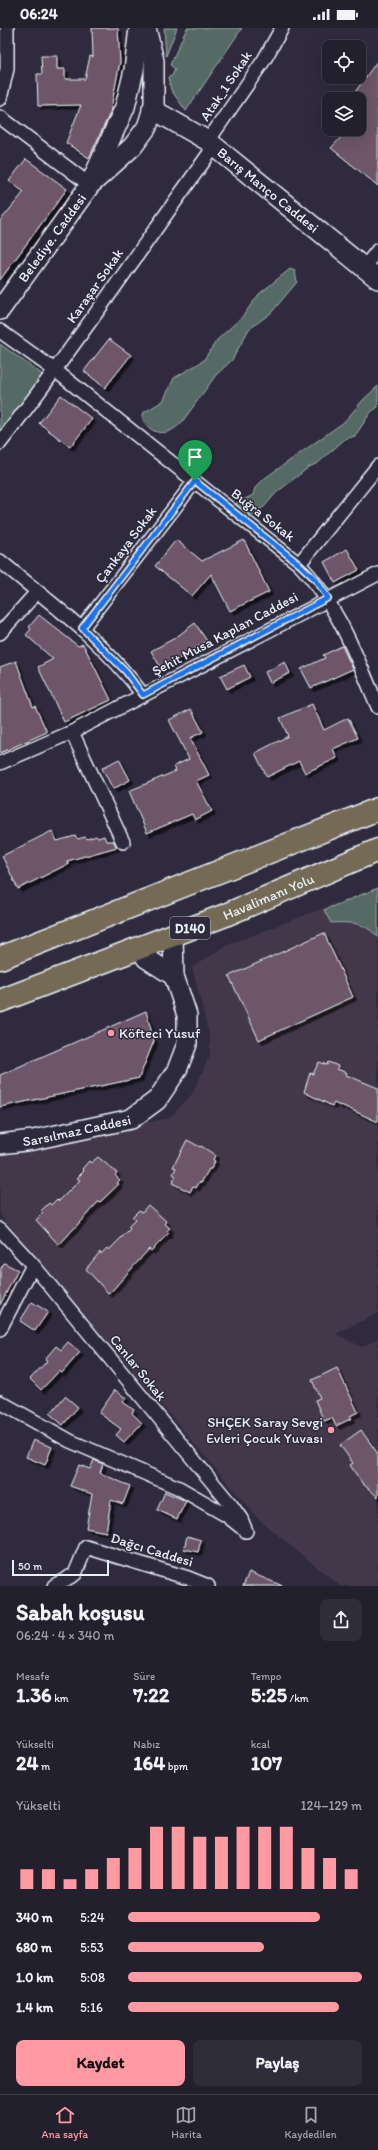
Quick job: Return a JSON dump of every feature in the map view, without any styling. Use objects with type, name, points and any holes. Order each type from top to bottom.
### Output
[{"type":"highway","points":[[0,958],[378,808]]},
{"type":"highway","name":"Havalimanı Yolu","points":[[0,1002],[142,948],[378,850]]},
{"type":"street","points":[[0,99],[7,69],[7,28]]},
{"type":"street","points":[[90,185],[125,107],[134,70],[139,28]]},
{"type":"street","points":[[90,185],[132,146],[147,127],[152,109],[154,61],[146,28]]},
{"type":"street","name":"Atak_1 Sokak","points":[[211,144],[264,60],[282,28]]},
{"type":"street","name":"Barış Manço Caddesi","points":[[152,109],[211,144],[371,274]]},
{"type":"street","points":[[0,118],[90,185]]},
{"type":"street","name":"Karaşar Sokak","points":[[0,443],[56,371],[211,144]]},
{"type":"street","name":"Belediye. Caddesi","points":[[0,310],[90,185]]},
{"type":"street","points":[[371,274],[378,250]]},
{"type":"street","name":"Buğra Sokak","points":[[0,330],[56,371],[299,564],[316,580],[328,598],[378,708]]},
{"type":"street","points":[[299,564],[378,466]]},
{"type":"street","name":"Çankaya Sokak","points":[[82,628],[195,481]]},
{"type":"street","points":[[0,561],[82,628],[122,668],[143,695]]},
{"type":"street","name":"Şehit Musa Kaplan Caddesi","points":[[0,763],[72,732],[328,598],[378,574]]},
{"type":"street","points":[[0,633],[37,592]]},
{"type":"street","points":[[72,732],[123,842]]},
{"type":"street","name":"Sarsılmaz Caddesi","points":[[0,1144],[33,1140],[131,1119],[157,1100],[177,1070],[187,1044],[187,1015],[174,976],[173,935]]},
{"type":"street","points":[[142,948],[146,958],[174,976]]},
{"type":"street","name":"Canlar Sokak","points":[[0,1229],[33,1265],[231,1505],[241,1519],[246,1531],[226,1515],[179,1488],[70,1442],[0,1402]]},
{"type":"street","points":[[0,1329],[33,1265]]},
{"type":"street","name":"Dağcı Caddesi","points":[[54,1586],[75,1574],[86,1547],[188,1578],[208,1586]]},
{"type":"shaded area","points":[[378,887],[378,1313],[336,1334],[362,1347],[378,1338],[378,1586],[340,1586],[259,1520],[0,1215],[0,1153],[169,1118],[192,1094],[210,1055],[210,1039],[192,967],[227,945]]},
{"type":"green space","points":[[164,28],[177,28],[166,56]]},
{"type":"green space","points":[[187,28],[242,28],[186,111],[171,90],[168,77],[172,76],[175,69],[170,65]]},
{"type":"green space","points":[[290,269],[295,271],[297,282],[271,313],[249,329],[232,360],[216,375],[182,422],[172,430],[161,433],[156,432],[147,426],[143,420],[143,413],[163,401],[174,378],[203,361],[217,340],[242,317],[259,294]]},
{"type":"green space","points":[[0,344],[54,383],[0,446]]},
{"type":"green space","points":[[378,386],[378,407],[371,412],[355,436],[345,439],[318,463],[309,467],[276,493],[264,507],[243,520],[233,505],[253,495],[255,488],[265,478],[344,422],[363,400]]},
{"type":"green space","points":[[378,888],[378,937],[368,928],[357,924],[331,923],[324,910]]},
{"type":"building","points":[[92,28],[118,28],[120,62],[110,113],[89,158],[66,143],[81,105],[38,106],[37,74],[42,74],[41,56],[57,56],[57,69],[65,69],[65,79],[85,79],[90,56],[93,57]]},
{"type":"building","points":[[378,60],[378,186],[331,148],[342,136],[366,136],[366,92],[355,92],[361,84],[366,84],[366,77]]},
{"type":"building","points":[[26,159],[67,189],[0,280],[0,221],[24,192],[9,181]]},
{"type":"building","points":[[109,339],[131,355],[105,388],[84,371]]},
{"type":"building","points":[[61,395],[92,419],[70,447],[39,423]]},
{"type":"building","points":[[176,540],[202,561],[244,540],[269,592],[230,611],[211,574],[192,596],[155,566]]},
{"type":"building","points":[[347,549],[359,570],[335,583],[324,562]]},
{"type":"building","points":[[39,615],[78,646],[83,644],[111,700],[64,722],[38,667],[53,659],[26,635],[31,629],[29,627]]},
{"type":"building","points":[[195,623],[207,641],[186,655],[161,668],[151,651],[175,638]]},
{"type":"building","points":[[342,646],[353,669],[311,688],[301,669],[325,658],[323,655]]},
{"type":"building","points":[[16,661],[33,707],[35,706],[47,732],[0,753],[0,667]]},
{"type":"building","points":[[285,662],[290,673],[270,683],[265,672]]},
{"type":"building","points":[[244,665],[250,677],[227,689],[220,676]]},
{"type":"building","points":[[312,704],[324,730],[348,718],[358,738],[333,749],[337,758],[305,773],[299,761],[267,777],[255,753],[288,736],[280,718]]},
{"type":"building","points":[[191,709],[203,732],[190,738],[209,775],[196,781],[212,811],[195,820],[192,814],[147,833],[129,791],[176,771],[174,766],[189,759],[169,720]]},
{"type":"building","points":[[119,759],[130,780],[113,789],[102,768]]},
{"type":"building","points":[[52,831],[57,841],[75,836],[78,839],[85,837],[87,839],[96,836],[98,838],[104,836],[106,841],[113,841],[117,847],[67,861],[68,864],[18,889],[2,856]]},
{"type":"building","points":[[324,933],[353,997],[259,1040],[229,976]]},
{"type":"building","points":[[146,1011],[154,1041],[139,1078],[0,1107],[0,1075]]},
{"type":"building","points":[[319,1062],[327,1065],[328,1062],[338,1066],[337,1069],[347,1073],[346,1075],[378,1088],[378,1122],[341,1105],[340,1106],[334,1103],[332,1106],[304,1092],[310,1073],[313,1074]]},
{"type":"building","points":[[187,1140],[200,1147],[201,1146],[215,1155],[213,1160],[215,1161],[211,1169],[209,1169],[201,1183],[200,1181],[196,1188],[193,1186],[190,1192],[172,1183],[176,1176],[173,1174],[176,1168],[173,1167]]},
{"type":"building","points":[[98,1157],[117,1173],[115,1175],[120,1180],[117,1183],[119,1184],[100,1202],[99,1201],[59,1245],[36,1220],[43,1213],[41,1211],[49,1203],[51,1205],[57,1199],[59,1201],[80,1180],[77,1178],[84,1171],[82,1169],[89,1161],[91,1163]]},
{"type":"building","points":[[148,1205],[167,1222],[165,1224],[170,1228],[167,1231],[169,1233],[151,1251],[149,1249],[109,1294],[86,1269],[100,1252],[101,1254],[107,1248],[109,1250],[130,1229],[128,1227],[135,1220],[132,1217],[139,1210],[142,1212]]},
{"type":"building","points":[[4,1263],[18,1270],[0,1305],[0,1270]]},
{"type":"building","points":[[32,1302],[48,1312],[35,1331],[20,1321]]},
{"type":"building","points":[[68,1342],[80,1352],[62,1373],[59,1371],[41,1390],[30,1379],[47,1361],[45,1359],[56,1346],[61,1350]]},
{"type":"building","points":[[337,1368],[358,1412],[350,1416],[352,1418],[336,1426],[332,1418],[324,1421],[315,1400],[320,1398],[312,1380]]},
{"type":"building","points":[[115,1390],[126,1398],[123,1402],[134,1410],[132,1413],[142,1423],[124,1442],[116,1435],[121,1429],[99,1413]]},
{"type":"building","points":[[65,1396],[78,1407],[63,1425],[50,1414]]},
{"type":"building","points":[[361,1430],[378,1454],[378,1497],[362,1483],[350,1465],[353,1463],[340,1445]]},
{"type":"building","points":[[33,1440],[52,1447],[45,1465],[26,1457]]},
{"type":"building","points":[[94,1460],[103,1464],[100,1473],[130,1486],[123,1504],[111,1500],[106,1532],[86,1528],[92,1494],[70,1486],[79,1465],[90,1469]]},
{"type":"building","points":[[165,1492],[186,1501],[177,1519],[157,1510]]},
{"type":"building","points":[[187,1536],[201,1540],[198,1552],[184,1549]]},
{"type":"building","points":[[249,1572],[283,1586],[243,1586]]},
{"type":"place","name":"Köfteci Yusuf","points":[[111,1033]]},
{"type":"place","name":"SHÇEK Saray Sevgi Evleri Çocuk Yuvası","points":[[331,1430]]},
{"type":"route","points":[[195,481],[299,564],[316,580],[328,598],[143,695],[126,672],[82,628],[195,481]]}]
